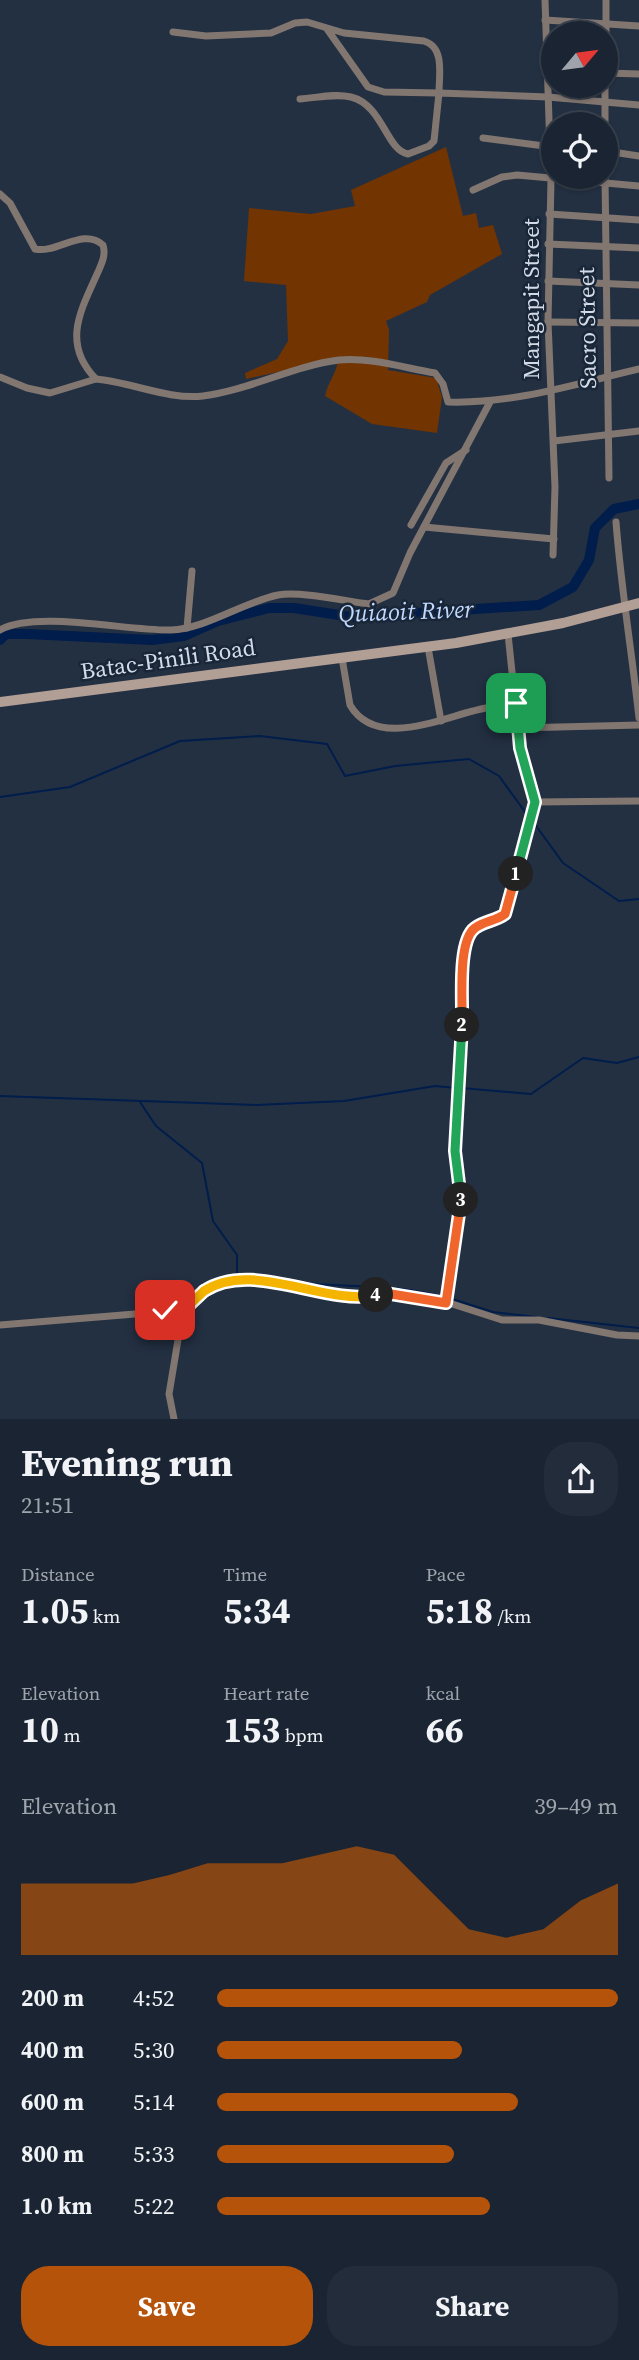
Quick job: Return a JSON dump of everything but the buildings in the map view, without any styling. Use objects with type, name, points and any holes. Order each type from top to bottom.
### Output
[{"type":"main road","name":"Batac-Pinili Road","points":[[0,702],[428,647],[508,634],[639,603]]},
{"type":"street","name":"Mangapit Street","points":[[545,0],[545,20]]},
{"type":"street","points":[[606,0],[607,21]]},
{"type":"street","points":[[545,20],[557,21]]},
{"type":"street","points":[[173,32],[206,36],[271,33],[295,23],[307,22],[327,29],[377,38],[431,43],[438,51],[439,93],[434,141],[429,146],[408,154],[400,150],[379,116],[363,101],[342,95],[300,99]]},
{"type":"street","points":[[618,25],[639,26]]},
{"type":"street","points":[[327,29],[363,83],[373,89],[384,92],[541,97]]},
{"type":"street","points":[[618,73],[639,74]]},
{"type":"street","points":[[558,98],[639,105]]},
{"type":"street","points":[[606,98],[606,112]]},
{"type":"street","points":[[483,138],[541,146]]},
{"type":"street","points":[[618,153],[639,156]]},
{"type":"street","points":[[473,190],[509,175],[541,179]]},
{"type":"street","points":[[618,183],[639,187]]},
{"type":"street","name":"Mangapit Street","points":[[550,189],[548,322],[554,441],[553,555]]},
{"type":"street","name":"Sacro Street","points":[[605,189],[609,478]]},
{"type":"street","points":[[0,194],[10,203],[35,249],[45,250],[88,239],[103,245],[103,258],[75,330],[83,362],[96,379]]},
{"type":"street","points":[[549,214],[639,220]]},
{"type":"street","points":[[548,244],[639,248]]},
{"type":"street","points":[[548,281],[639,285]]},
{"type":"street","points":[[548,322],[639,323]]},
{"type":"street","points":[[0,377],[27,388],[50,393],[96,379],[204,396],[293,370],[349,360],[435,373],[441,379],[448,402],[490,402],[550,392],[639,369]]},
{"type":"street","points":[[0,630],[16,623],[43,622],[171,630],[187,628],[278,595],[293,593],[369,604],[381,600],[393,593],[424,527],[490,402]]},
{"type":"street","points":[[554,441],[639,431]]},
{"type":"street","points":[[411,525],[446,463],[467,450]]},
{"type":"street","points":[[616,522],[623,606],[635,645],[639,718]]},
{"type":"street","points":[[424,527],[554,539]]},
{"type":"street","points":[[187,628],[192,572]]},
{"type":"street","points":[[447,1299],[461,1211],[455,1151],[466,941],[475,928],[505,914],[535,802],[523,763],[508,634]]},
{"type":"street","points":[[428,647],[441,721]]},
{"type":"street","points":[[342,658],[350,705],[369,722],[404,728],[516,703]]},
{"type":"street","points":[[518,728],[639,725]]},
{"type":"street","points":[[535,802],[639,801]]},
{"type":"street","points":[[174,1419],[169,1394],[179,1324],[184,1310],[206,1289],[233,1282],[281,1283],[351,1297],[385,1293],[447,1299],[502,1320],[539,1320],[617,1335],[639,1336]]},
{"type":"street","points":[[0,1325],[184,1310]]},
{"type":"shaded area","points":[[446,147],[463,216],[476,213],[479,228],[493,225],[502,254],[430,295],[427,302],[386,321],[389,330],[388,370],[436,378],[442,397],[437,433],[372,424],[325,396],[338,359],[246,379],[245,373],[277,359],[288,341],[286,285],[244,281],[249,208],[311,214],[355,206],[351,190]]},
{"type":"waterway","name":"Quiaoit River","points":[[0,640],[6,634],[152,640],[184,636],[218,621],[269,608],[294,608],[352,617],[539,605],[573,587],[589,560],[595,528],[614,509],[639,504]]},
{"type":"waterway","points":[[0,797],[70,787],[180,741],[260,736],[327,744],[345,776],[395,766],[469,759],[499,776],[528,816]]},
{"type":"waterway","points":[[534,823],[563,863],[619,901],[639,899]]},
{"type":"waterway","points":[[462,1088],[531,1094],[583,1058],[617,1063],[639,1057]]},
{"type":"waterway","points":[[0,1096],[256,1105],[344,1101],[435,1086],[456,1088]]},
{"type":"waterway","points":[[140,1102],[156,1126],[202,1163],[213,1221],[237,1255],[237,1276],[270,1279]]},
{"type":"waterway","points":[[293,1282],[388,1288],[444,1297]]},
{"type":"waterway","points":[[449,1298],[493,1312],[536,1317]]},
{"type":"waterway","points":[[548,1318],[639,1328]]},
{"type":"route","points":[[165,1310],[184,1310],[206,1289],[225,1282],[281,1283],[351,1297],[369,1297],[385,1293],[446,1303],[461,1211],[455,1151],[466,941],[469,933],[480,924],[505,914],[534,811],[535,802],[520,748],[516,703]]}]
